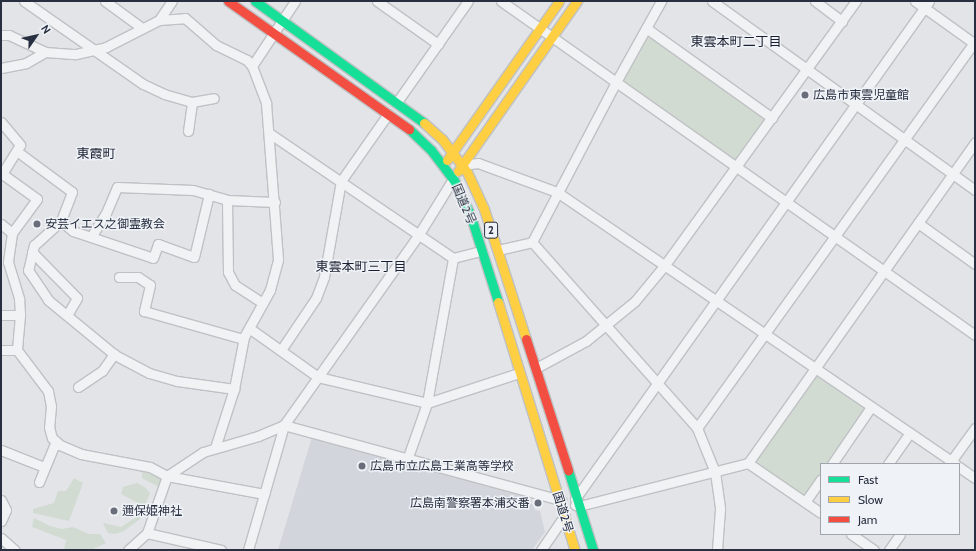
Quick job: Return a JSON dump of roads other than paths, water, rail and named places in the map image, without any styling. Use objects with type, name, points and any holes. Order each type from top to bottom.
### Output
[{"type":"main road","name":"国道2号","points":[[228,1],[417,136],[444,165],[453,179],[470,214],[575,550]]},
{"type":"main road","name":"国道2号","points":[[255,1],[428,125],[462,165],[481,200],[536,368],[576,502],[593,550]]},
{"type":"main road","points":[[444,165],[559,1]]},
{"type":"main road","points":[[453,179],[577,1]]},
{"type":"street","points":[[105,1],[142,28]]},
{"type":"street","points":[[159,20],[172,1]]},
{"type":"street","points":[[252,66],[295,1]]},
{"type":"street","points":[[378,1],[438,44]]},
{"type":"street","points":[[397,102],[468,1]]},
{"type":"street","points":[[501,1],[975,335]]},
{"type":"street","points":[[532,242],[557,192],[661,1]]},
{"type":"street","points":[[712,1],[856,103],[975,190]]},
{"type":"street","points":[[815,1],[842,21]]},
{"type":"street","points":[[536,368],[586,341],[635,301],[664,266],[856,1]]},
{"type":"street","points":[[697,428],[975,43],[926,4],[914,1]]},
{"type":"street","points":[[27,2],[143,84],[164,94],[192,102],[214,98]]},
{"type":"street","points":[[541,550],[715,301],[926,4]]},
{"type":"street","points":[[1,35],[9,35],[44,52],[76,54],[106,47],[159,20],[185,18],[216,45],[247,60],[252,66],[266,103],[275,202],[278,260],[270,290],[243,339],[234,389],[215,448]]},
{"type":"street","points":[[646,28],[772,118]]},
{"type":"street","points":[[1,68],[26,63],[44,52]]},
{"type":"street","points":[[188,131],[192,102]]},
{"type":"street","points":[[281,350],[316,298],[324,277],[341,181],[388,114]]},
{"type":"street","points":[[1,122],[20,145],[18,152],[2,173],[37,199],[12,233],[8,262],[19,299],[20,315],[17,350],[48,391],[51,406],[49,427],[56,441],[81,454],[150,467],[167,476],[264,494]]},
{"type":"street","points":[[269,133],[453,258],[481,251]]},
{"type":"street","points":[[128,550],[147,533],[167,476],[188,460],[215,448],[258,436],[284,425],[408,457],[559,500],[576,502],[716,472],[748,463],[813,369],[975,142]]},
{"type":"street","points":[[18,152],[72,192],[60,221],[34,246],[32,252],[28,270],[48,300],[114,354],[149,373],[177,381],[234,389]]},
{"type":"street","points":[[462,165],[478,163],[557,192],[813,369],[953,463]]},
{"type":"street","points":[[248,550],[284,425],[419,234],[453,179]]},
{"type":"street","points":[[91,237],[106,213],[117,187],[193,190],[227,200],[275,202]]},
{"type":"street","points":[[60,221],[73,231],[153,258],[158,244],[194,257],[209,194]]},
{"type":"street","points":[[227,200],[228,272],[235,285],[263,303]]},
{"type":"street","points":[[918,223],[975,264]]},
{"type":"street","points":[[1,224],[12,233]]},
{"type":"street","points":[[498,250],[532,242]]},
{"type":"street","points":[[532,242],[656,385],[677,402],[697,428],[716,472],[720,509],[717,550]]},
{"type":"street","points":[[32,252],[77,298],[67,315]]},
{"type":"street","points":[[408,457],[427,403],[453,258]]},
{"type":"street","points":[[119,277],[138,277],[150,285],[144,311],[243,339]]},
{"type":"street","points":[[1,314],[20,315]]},
{"type":"street","points":[[249,328],[318,377],[427,403],[519,373]]},
{"type":"street","points":[[1,350],[17,350]]},
{"type":"street","points":[[78,387],[102,371],[114,354]]},
{"type":"street","points":[[833,463],[871,407]]},
{"type":"street","points":[[955,463],[975,428]]},
{"type":"street","points":[[889,463],[910,433]]},
{"type":"street","points":[[39,482],[56,441]]},
{"type":"street","points":[[1,450],[44,467]]},
{"type":"street","points":[[748,463],[820,512]]},
{"type":"street","points":[[960,468],[975,478]]},
{"type":"street","points":[[805,502],[820,480]]},
{"type":"street","points":[[1,500],[6,510],[1,521]]},
{"type":"street","points":[[147,533],[221,550]]},
{"type":"street","points":[[852,535],[874,550]]},
{"type":"street","points":[[889,550],[899,535]]},
{"type":"street","points":[[1,538],[15,550]]},
{"type":"place","name":"広島市東雲児童館","points":[[805,95]]},
{"type":"place","name":"安芸イエス之御霊教会","points":[[37,224]]},
{"type":"place","name":"広島市立広島工業高等学校","points":[[362,466]]},
{"type":"place","name":"広島南警察署本浦交番","points":[[538,503]]},
{"type":"place","name":"邇保姫神社","points":[[114,511]]},
{"type":"district","name":"東雲本町二丁目","points":[[736,41]]},
{"type":"district","name":"東霞町","points":[[96,153]]},
{"type":"district","name":"東雲本町三丁目","points":[[361,266]]}]
